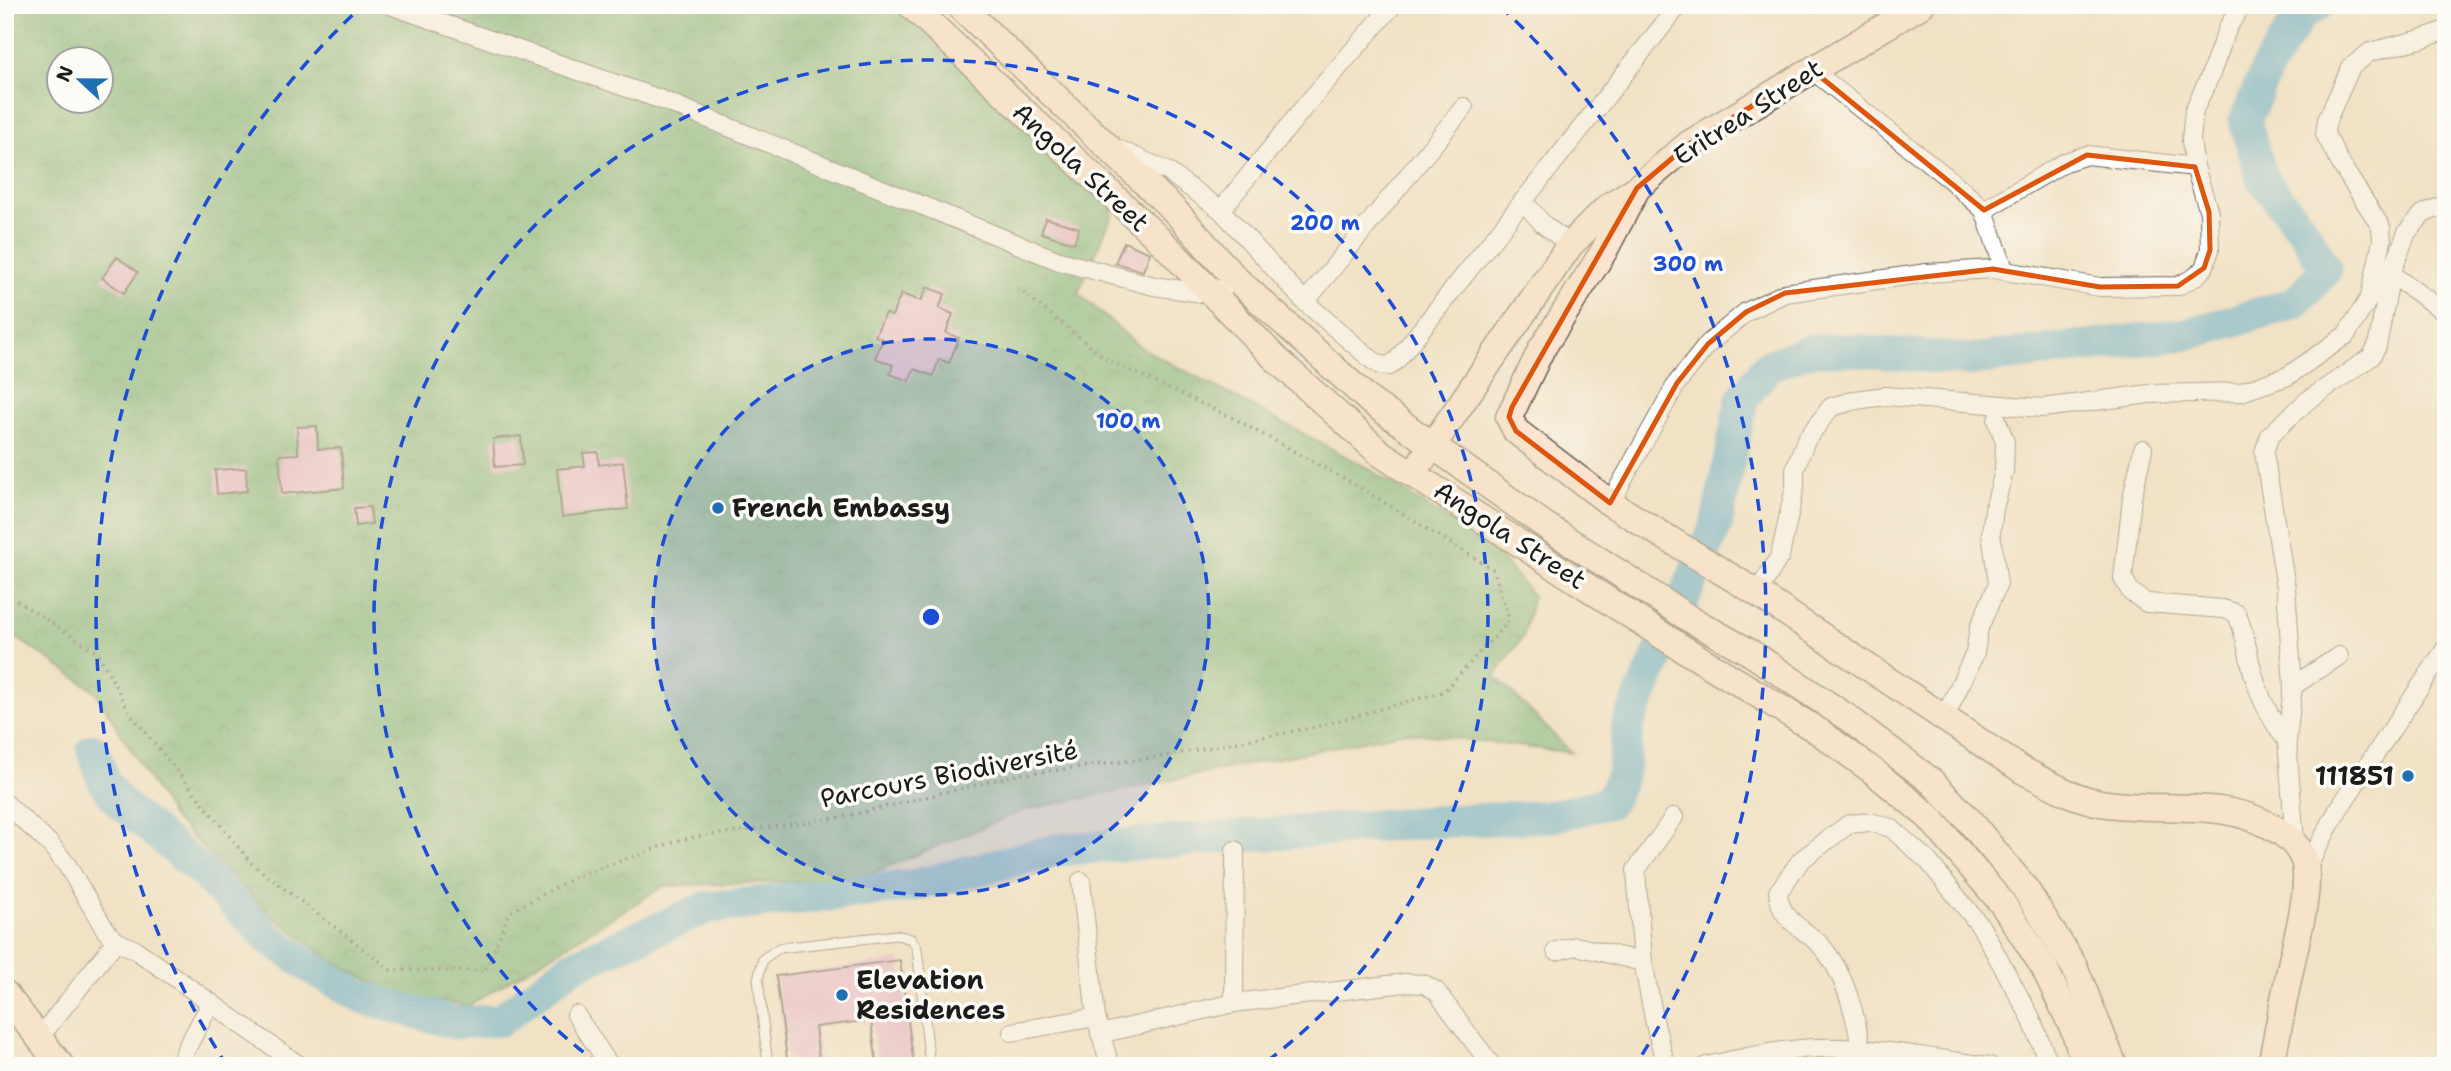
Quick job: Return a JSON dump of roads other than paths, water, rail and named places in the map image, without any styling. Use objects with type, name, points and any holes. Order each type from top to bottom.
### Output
[{"type":"main road","name":"Angola Street","points":[[911,5],[1215,295],[1276,359],[1380,453],[1677,645],[1818,730],[1929,817],[2002,903],[2085,1028],[2086,1066]]},
{"type":"main road","points":[[959,5],[1176,212],[1236,278],[1370,401],[1546,526],[1690,619],[1751,653],[1849,718],[1931,781],[1968,819],[2024,887],[2074,967],[2085,1028],[2114,1066]]},
{"type":"main road","name":"Eritrea Street","points":[[1610,503],[1516,431],[1509,416],[1541,350],[1604,251],[1637,188],[1689,144],[1921,5]]},
{"type":"main road","points":[[1413,472],[1434,446],[1570,245],[1609,206],[1637,188]]},
{"type":"main road","points":[[1610,503],[1757,593],[2022,770],[2066,793],[2100,803],[2210,808],[2231,812],[2252,817],[2295,843],[2306,869],[2302,913],[2271,1066]]},
{"type":"main road","points":[[5,994],[61,1066]]},
{"type":"street","points":[[390,5],[662,100],[1059,261],[1154,286],[1215,295],[1236,278]]},
{"type":"street","points":[[1220,210],[1305,106],[1393,5]]},
{"type":"street","points":[[1102,142],[1167,171],[1220,210],[1304,302],[1372,360],[1389,366],[1397,360],[1679,5]]},
{"type":"street","points":[[1610,503],[1677,383],[1708,344],[1745,312],[1785,293],[1941,273],[1993,270],[2100,287],[2178,286],[2195,277],[2204,268],[2210,250],[2209,212],[2195,167],[2191,141],[2194,110],[2228,27],[2242,5]]},
{"type":"street","points":[[1757,593],[1780,556],[1795,485],[1795,468],[1806,440],[1831,407],[1885,396],[2043,408],[2149,394],[2241,391],[2288,376],[2346,335],[2370,297],[2382,241],[2381,227],[2325,134],[2327,120],[2351,67],[2370,52],[2446,30]]},
{"type":"street","points":[[1812,70],[1954,182],[1984,210],[2003,266]]},
{"type":"street","points":[[1304,302],[1464,107]]},
{"type":"street","points":[[1984,210],[2065,162],[2087,155],[2195,167]]},
{"type":"street","points":[[1523,201],[1543,223],[1570,245]]},
{"type":"street","points":[[2295,843],[2287,741],[2293,686],[2286,588],[2263,452],[2270,435],[2307,401],[2371,357],[2377,346],[2391,274],[2407,232],[2423,214],[2446,204]]},
{"type":"street","points":[[2391,274],[2446,313]]},
{"type":"street","points":[[1944,719],[1975,653],[1979,628],[1998,584],[1991,533],[2004,471],[2005,442],[1997,420]]},
{"type":"street","points":[[2143,449],[2132,498],[2123,578],[2131,592],[2147,603],[2223,609],[2235,613],[2242,624],[2255,681],[2270,718],[2287,741]]},
{"type":"street","points":[[2306,869],[2338,810],[2446,648]]},
{"type":"street","points":[[2293,686],[2339,656]]},
{"type":"street","points":[[5,803],[50,844],[67,865],[99,921],[116,941],[136,950],[300,1066]]},
{"type":"street","points":[[1666,1066],[1643,962],[1636,870],[1674,817]]},
{"type":"street","points":[[1861,1049],[1857,1027],[1840,977],[1826,951],[1788,918],[1779,906],[1778,892],[1801,860],[1839,831],[1849,824],[1870,822],[1891,828],[1929,862],[1980,927],[2030,1016],[2050,1066]]},
{"type":"street","points":[[1234,1003],[1235,850]]},
{"type":"street","points":[[1081,881],[1098,1025],[1110,1066]]},
{"type":"street","points":[[39,1038],[116,941]]},
{"type":"street","points":[[1556,951],[1576,946],[1643,962]]},
{"type":"street","points":[[1012,1032],[1098,1025],[1234,1003],[1405,983],[1424,984],[1436,991],[1492,1066]]},
{"type":"street","points":[[180,1066],[211,1003]]},
{"type":"street","points":[[576,1015],[610,1066]]},
{"type":"street","points":[[1706,1066],[1790,1050],[1861,1049],[1990,1066]]},
{"type":"lane","points":[[768,1066],[758,979],[764,959],[779,948],[897,935],[911,939],[918,948],[930,1066]]},
{"type":"waterway","points":[[93,750],[104,782],[119,802],[201,871],[270,939],[316,971],[362,997],[454,1023],[500,1020],[572,966],[706,908],[911,886],[1056,850],[1429,822],[1553,816],[1610,802],[1623,772],[1628,724],[1716,526],[1742,399],[1768,366],[1811,350],[1849,350],[1969,360],[2187,334],[2295,303],[2326,270],[2306,234],[2262,178],[2245,121],[2268,66],[2301,14],[2318,5]]},
{"type":"place","name":"French Embassy","points":[[718,508]]},
{"type":"place","name":"111851","points":[[2408,776]]},
{"type":"place","name":"Elevation Residences","points":[[842,995]]}]
